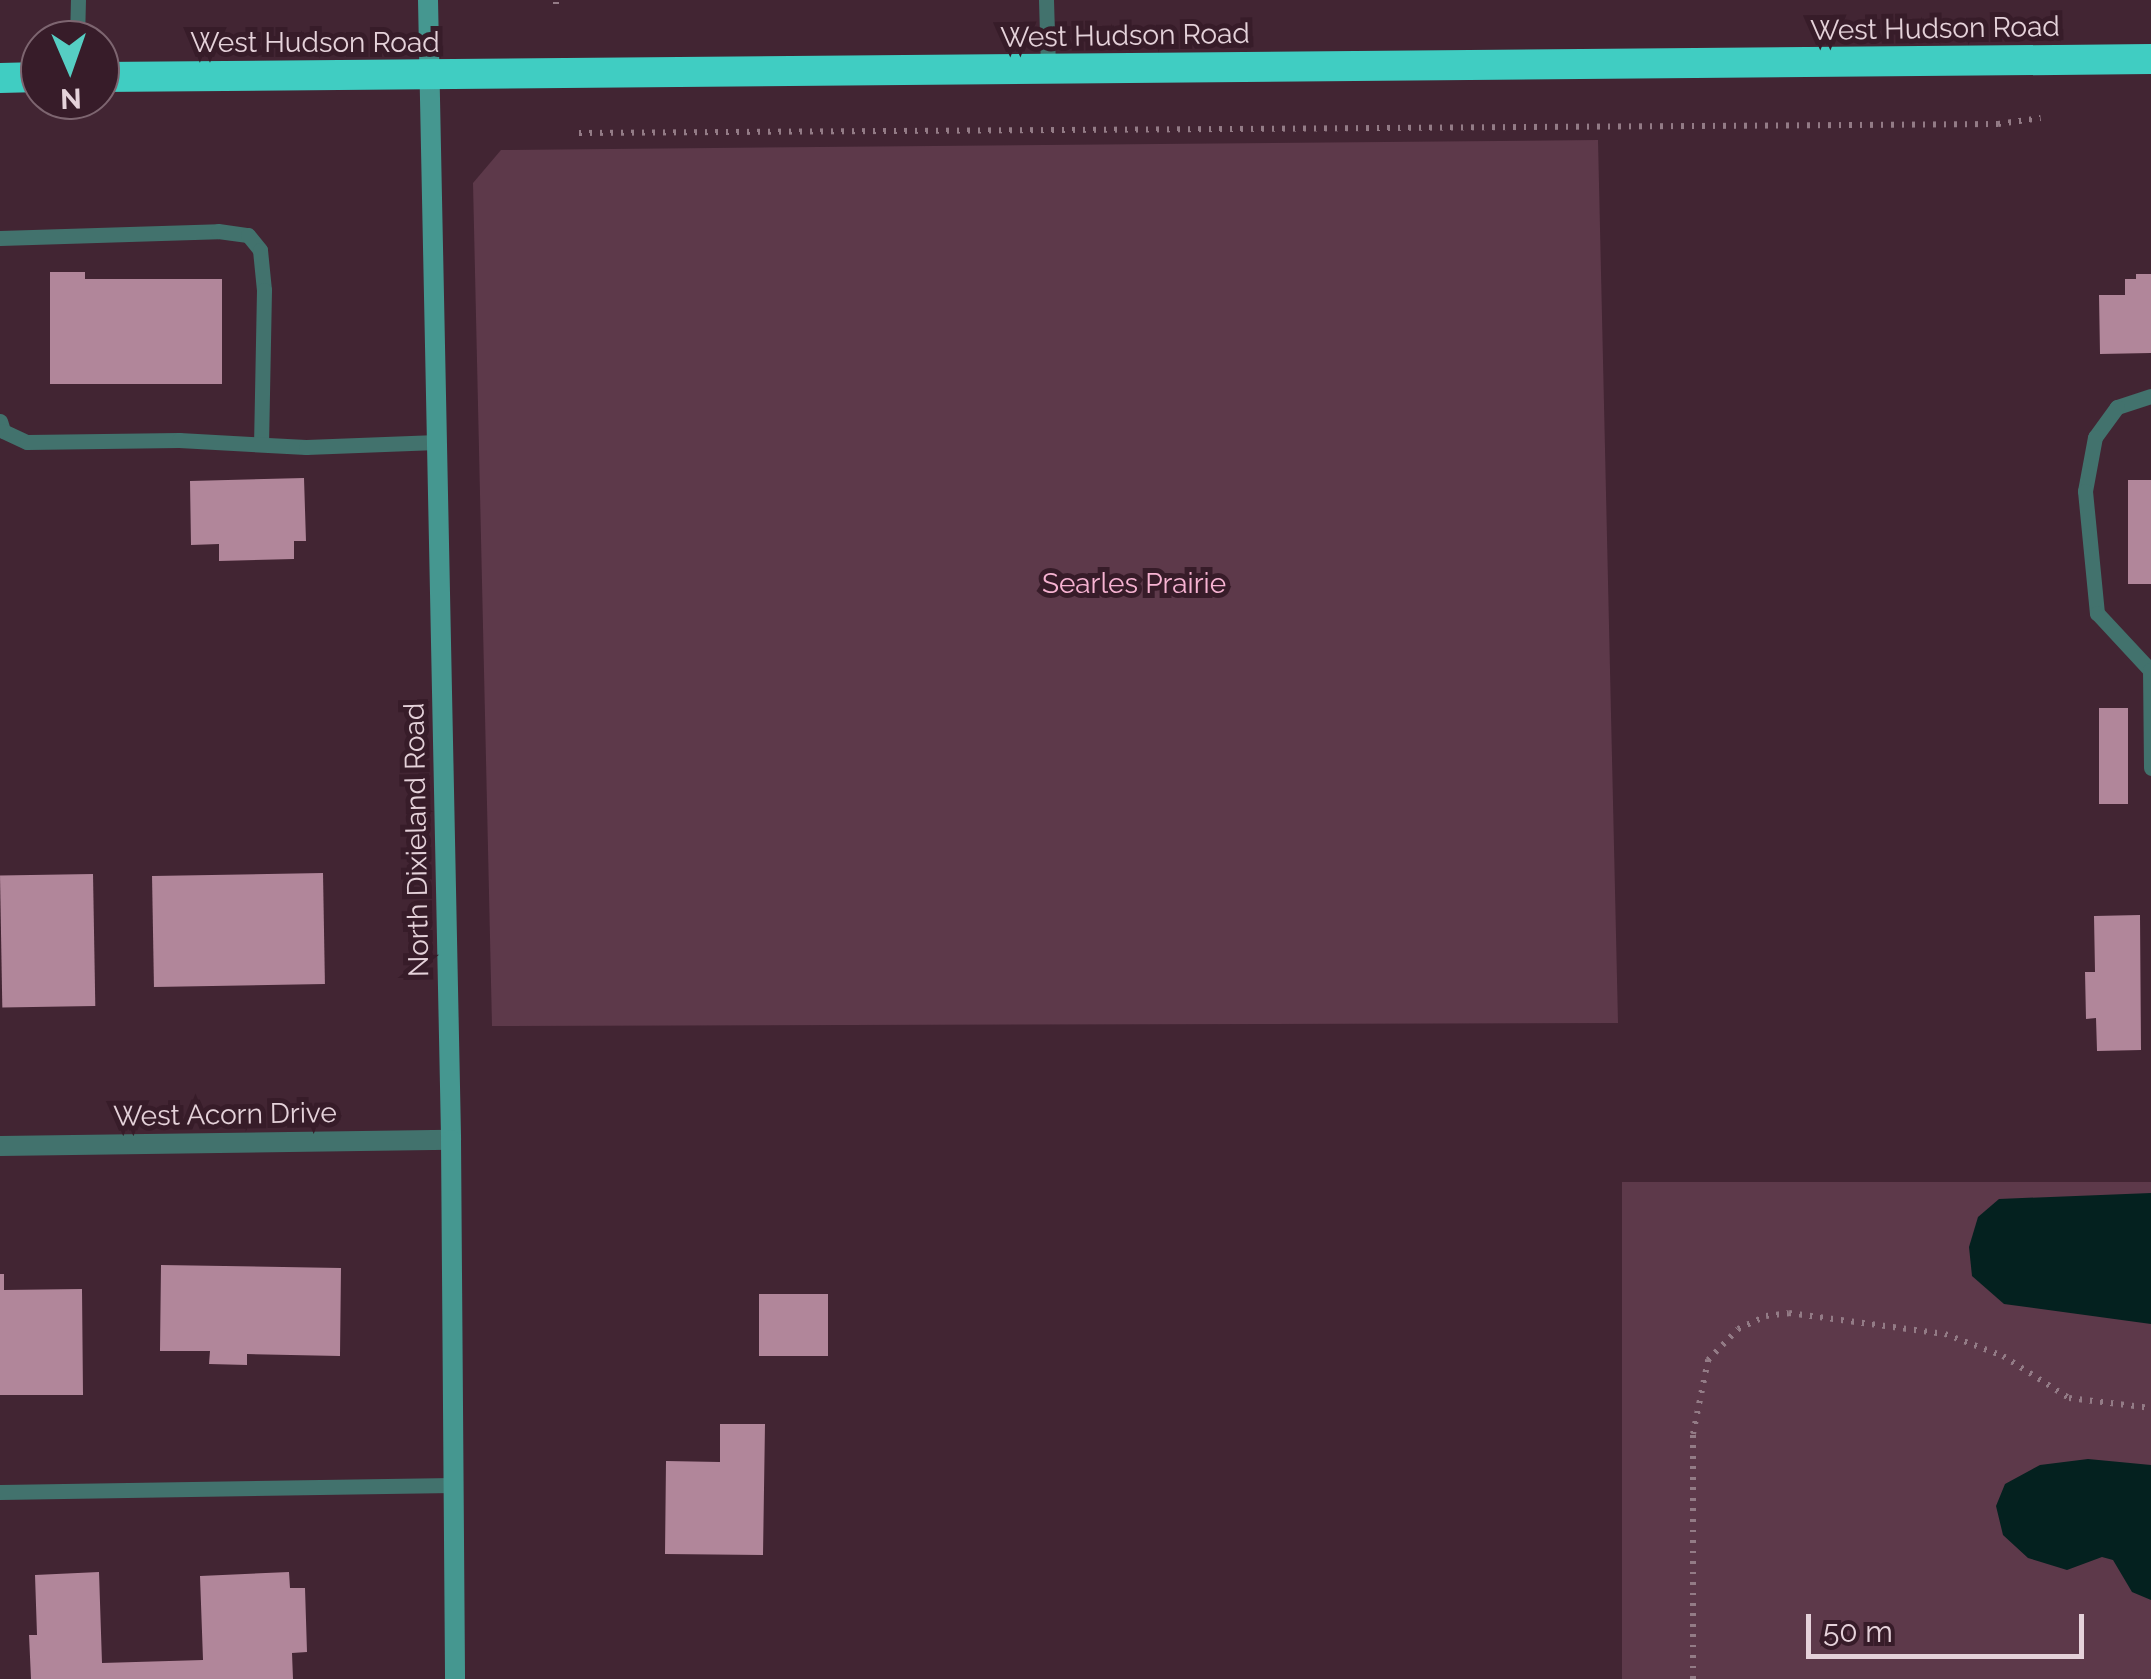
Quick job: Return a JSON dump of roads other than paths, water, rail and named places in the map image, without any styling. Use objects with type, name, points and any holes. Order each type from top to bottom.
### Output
[{"type":"highway","name":"West Hudson Road","points":[[120,77],[2151,60]]},
{"type":"street","name":"North Dixieland Road","points":[[428,0],[451,1140],[455,1679]]},
{"type":"street","name":"West Acorn Drive","points":[[0,1146],[451,1140]]},
{"type":"lane","points":[[1046,0],[1048,70]]},
{"type":"lane","points":[[0,78],[0,88]]},
{"type":"lane","points":[[0,238],[218,231],[248,235],[260,250],[264,290],[261,444]]},
{"type":"lane","points":[[2151,396],[2117,408],[2094,437],[2086,491],[2097,613],[2150,670],[2151,768]]},
{"type":"lane","points":[[0,421],[3,430],[27,442],[437,442]]},
{"type":"lane","points":[[0,1492],[453,1485]]},
{"type":"park label","name":"Searles Prairie","points":[[1134,584]]}]
